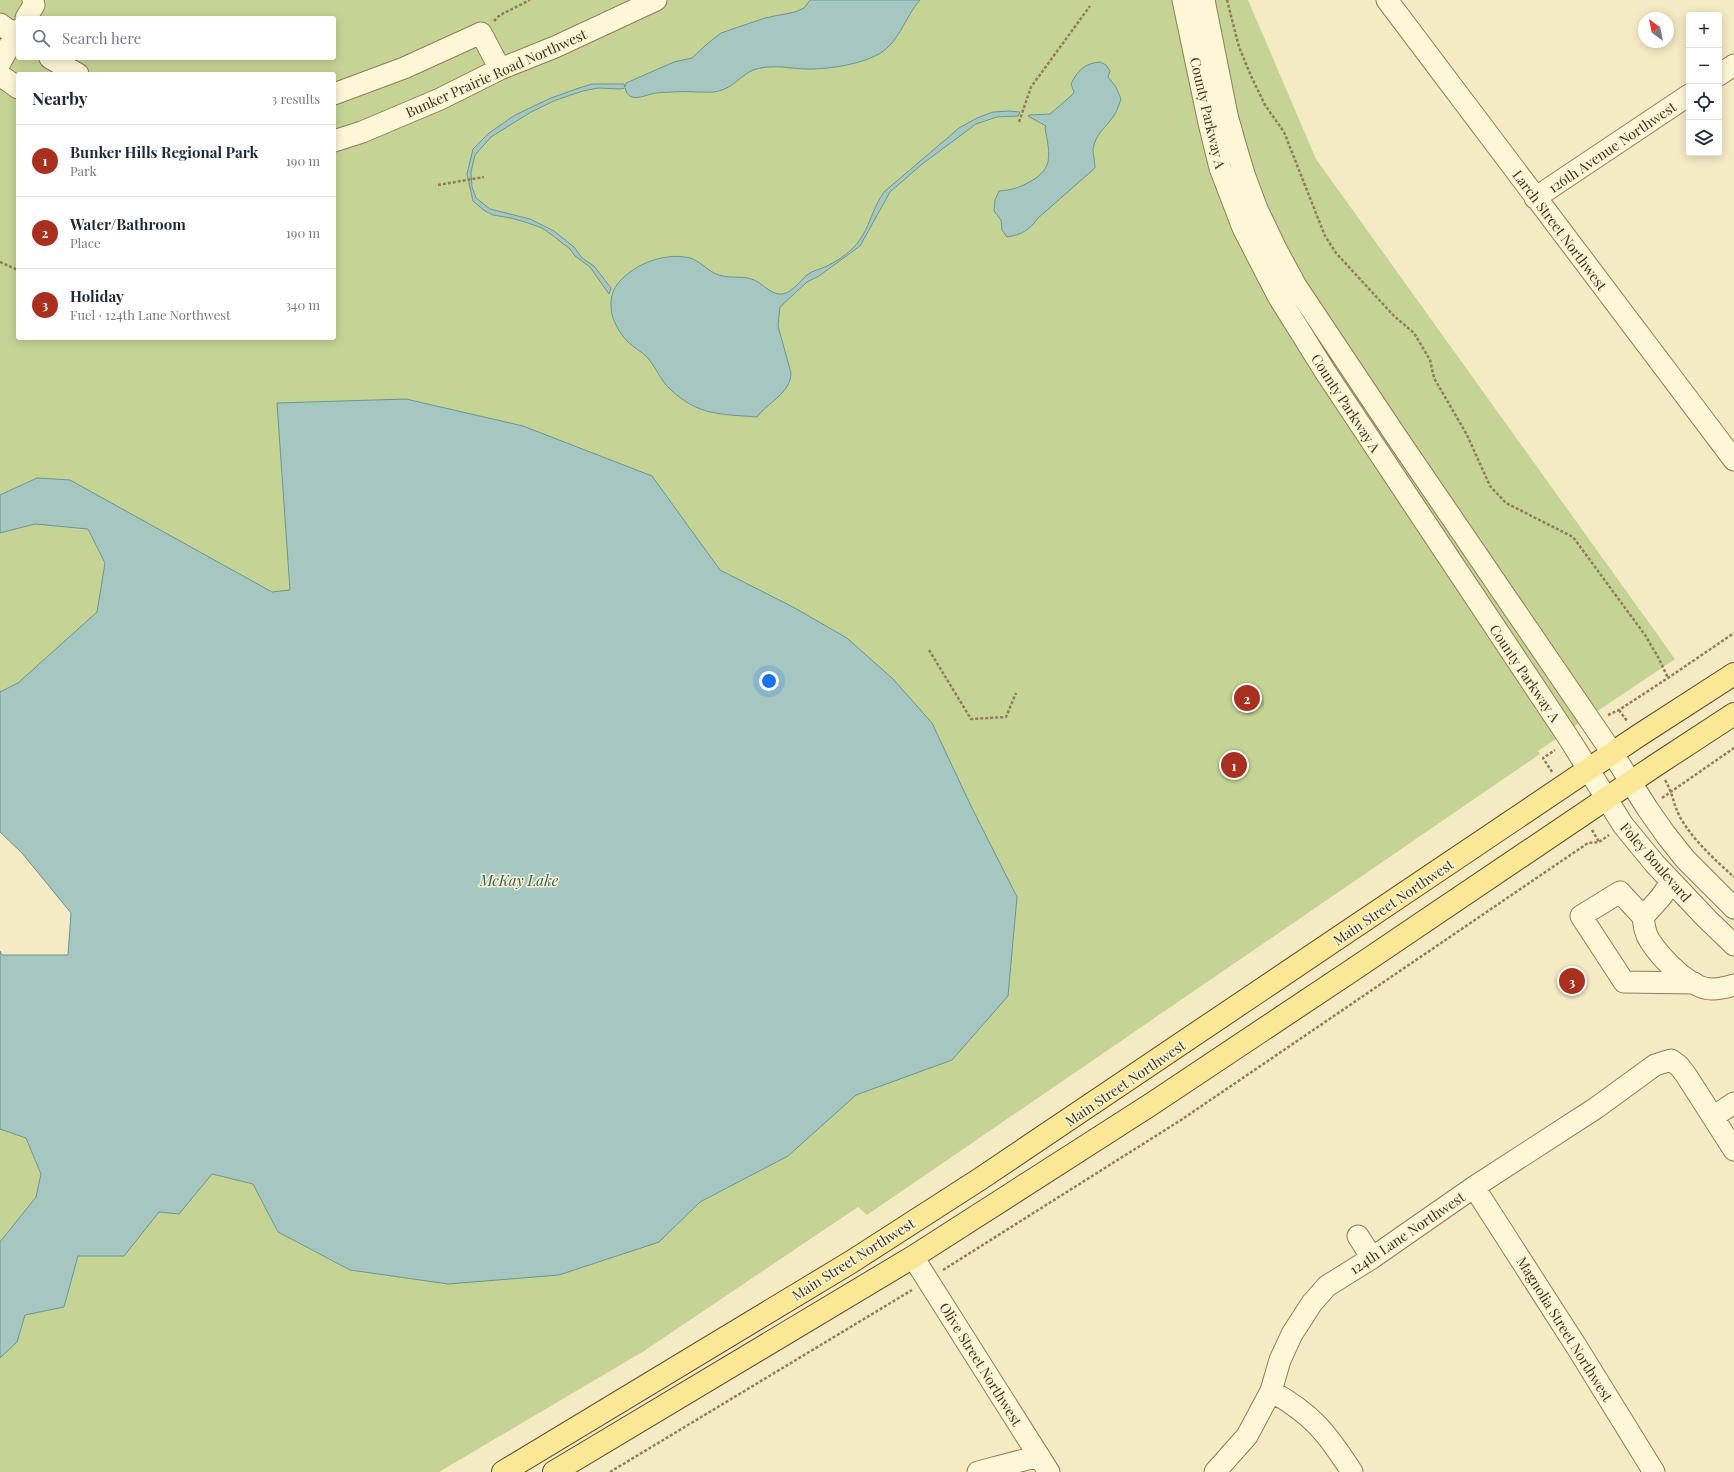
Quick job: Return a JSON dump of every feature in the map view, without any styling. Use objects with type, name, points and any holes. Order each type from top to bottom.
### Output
[{"type":"main road","name":"Main Street Northwest","points":[[503,1472],[851,1262],[980,1180],[1638,736],[1734,674]]},
{"type":"main road","name":"Main Street Northwest","points":[[554,1472],[913,1257],[1156,1101],[1354,970],[1606,798],[1734,714]]},
{"type":"street","points":[[25,16],[34,5],[33,0]]},
{"type":"street","name":"Bunker Prairie Road Northwest","points":[[336,140],[362,132],[433,102],[500,69],[555,47],[656,0]]},
{"type":"street","name":"County Parkway A","points":[[1183,0],[1220,168],[1233,206],[1278,296],[1326,373],[1589,770]]},
{"type":"street","name":"County Parkway A","points":[[1204,0],[1227,115],[1245,177],[1259,214],[1296,286],[1400,442],[1613,754]]},
{"type":"street","name":"Larch Street Northwest","points":[[1387,0],[1734,460]]},
{"type":"street","points":[[0,63],[15,29]]},
{"type":"street","points":[[336,93],[404,68],[481,33],[500,69]]},
{"type":"street","points":[[54,60],[74,72]]},
{"type":"street","points":[[1722,73],[1734,65]]},
{"type":"street","points":[[0,75],[16,87]]},
{"type":"street","name":"126th Avenue Northwest","points":[[1535,198],[1686,97]]},
{"type":"street","name":"Foley Boulevard","points":[[1613,754],[1650,814],[1680,853],[1734,908]]},
{"type":"street","name":"Foley Boulevard","points":[[1589,770],[1623,825],[1655,864],[1734,945]]},
{"type":"street","points":[[1643,917],[1661,897],[1671,882]]},
{"type":"street","points":[[1694,983],[1624,982],[1581,916],[1620,892],[1643,917],[1644,926],[1649,940],[1676,971],[1694,983],[1711,989],[1734,985]]},
{"type":"street","name":"124th Lane Northwest","points":[[1215,1472],[1247,1436],[1271,1391],[1280,1360],[1292,1334],[1312,1303],[1327,1286],[1372,1258],[1474,1187],[1596,1108],[1655,1065],[1671,1060],[1679,1066],[1713,1116]]},
{"type":"street","points":[[1734,1103],[1713,1116],[1734,1150]]},
{"type":"street","name":"Magnolia Street Northwest","points":[[1474,1187],[1578,1349],[1654,1472]]},
{"type":"street","points":[[1358,1236],[1372,1258]]},
{"type":"street","name":"Olive Street Northwest","points":[[913,1257],[1044,1464]]},
{"type":"street","points":[[1271,1391],[1293,1403],[1318,1424],[1336,1447],[1352,1472]]},
{"type":"street","points":[[978,1472],[1044,1464]]},
{"type":"path","points":[[481,33],[500,15],[530,0]]},
{"type":"path","points":[[1227,0],[1239,47],[1251,76],[1265,105],[1284,132],[1326,236],[1336,253],[1394,316],[1414,333],[1430,360],[1434,378],[1468,435],[1490,486],[1506,503],[1573,538],[1645,635],[1668,678]]},
{"type":"path","points":[[1019,122],[1031,87],[1090,6]]},
{"type":"path","points":[[438,185],[484,177]]},
{"type":"path","points":[[0,262],[16,269]]},
{"type":"path","points":[[1618,710],[1734,633]]},
{"type":"path","points":[[929,650],[971,719],[1006,717],[1016,693]]},
{"type":"path","points":[[1734,748],[1672,791],[1672,800],[1681,819],[1712,857],[1734,878]]},
{"type":"path","points":[[942,1271],[1181,1120],[1588,843],[1599,842]]},
{"type":"path","points":[[610,1472],[907,1293]]},
{"type":"green space","points":[[0,0],[1248,0],[1316,159],[1675,659],[1538,751],[1540,754],[867,1215],[858,1207],[644,1351],[439,1472],[0,1472],[0,1358],[17,1342],[25,1315],[64,1307],[78,1256],[124,1256],[159,1212],[179,1213],[212,1174],[253,1184],[278,1232],[349,1270],[448,1284],[659,1242],[700,1202],[788,1156],[797,1148],[37,478],[0,495]]},
{"type":"green space","points":[[35,524],[88,529],[105,563],[97,612],[18,683],[0,692],[0,533]]},
{"type":"green space","points":[[0,1129],[26,1138],[41,1174],[36,1197],[0,1242]]},
{"type":"water","points":[[810,0],[920,0],[890,45],[883,51],[868,59],[821,69],[785,67],[760,68],[749,72],[726,88],[713,92],[656,93],[635,97],[628,95],[625,88],[598,88],[583,91],[556,100],[531,112],[491,137],[475,155],[471,172],[472,187],[476,198],[490,209],[530,219],[554,231],[574,247],[582,258],[594,266],[611,288],[609,294],[590,267],[575,256],[570,249],[542,228],[511,218],[493,215],[485,211],[473,201],[467,174],[473,149],[489,133],[515,115],[551,98],[592,84],[624,84],[625,87],[626,83],[674,62],[692,58],[721,33],[765,18],[795,12],[804,8]]},
{"type":"water","points":[[1100,62],[1106,65],[1110,71],[1108,77],[1116,87],[1121,99],[1114,115],[1098,135],[1094,144],[1093,149],[1095,168],[1037,219],[1028,229],[1017,235],[1007,237],[1002,230],[1001,220],[994,211],[995,200],[999,191],[1015,188],[1031,181],[1039,176],[1047,165],[1049,151],[1045,128],[1046,126],[1028,116],[1050,114],[1072,95],[1074,92],[1071,84],[1082,68],[1090,64]]},
{"type":"water","points":[[993,112],[1020,112],[1018,116],[997,117],[976,124],[921,165],[890,192],[860,246],[819,276],[807,282],[780,307],[778,326],[791,373],[790,380],[783,392],[757,417],[710,412],[700,409],[680,398],[661,378],[647,357],[628,342],[616,326],[611,312],[611,301],[615,287],[625,276],[636,268],[660,258],[677,256],[693,259],[719,275],[750,279],[758,282],[777,294],[786,293],[795,287],[809,273],[833,263],[853,248],[863,235],[884,192],[959,128],[977,118]]},
{"type":"water","name":"McKay Lake","points":[[406,399],[523,426],[652,476],[720,570],[793,607],[847,638],[893,679],[932,723],[971,806],[1017,897],[1008,996],[952,1060],[856,1095],[788,1156],[700,1202],[659,1242],[559,1275],[448,1284],[350,1270],[278,1232],[253,1184],[212,1174],[179,1214],[159,1212],[124,1256],[78,1256],[64,1307],[25,1315],[17,1342],[0,1358],[0,1242],[36,1197],[41,1174],[26,1138],[0,1129],[0,951],[2,955],[68,955],[71,913],[22,853],[0,832],[0,692],[18,683],[97,612],[105,563],[88,529],[35,524],[0,533],[0,495],[37,478],[70,480],[272,592],[290,590],[277,403]]},
{"type":"building","points":[[1250,684],[1261,700],[1244,713],[1232,696]]},
{"type":"place","name":"Water/Bathroom","points":[[1247,698]]},
{"type":"place","name":"Bunker Hills Regional Park","points":[[1234,765]]},
{"type":"place","name":"Holiday","points":[[1572,981]]}]
